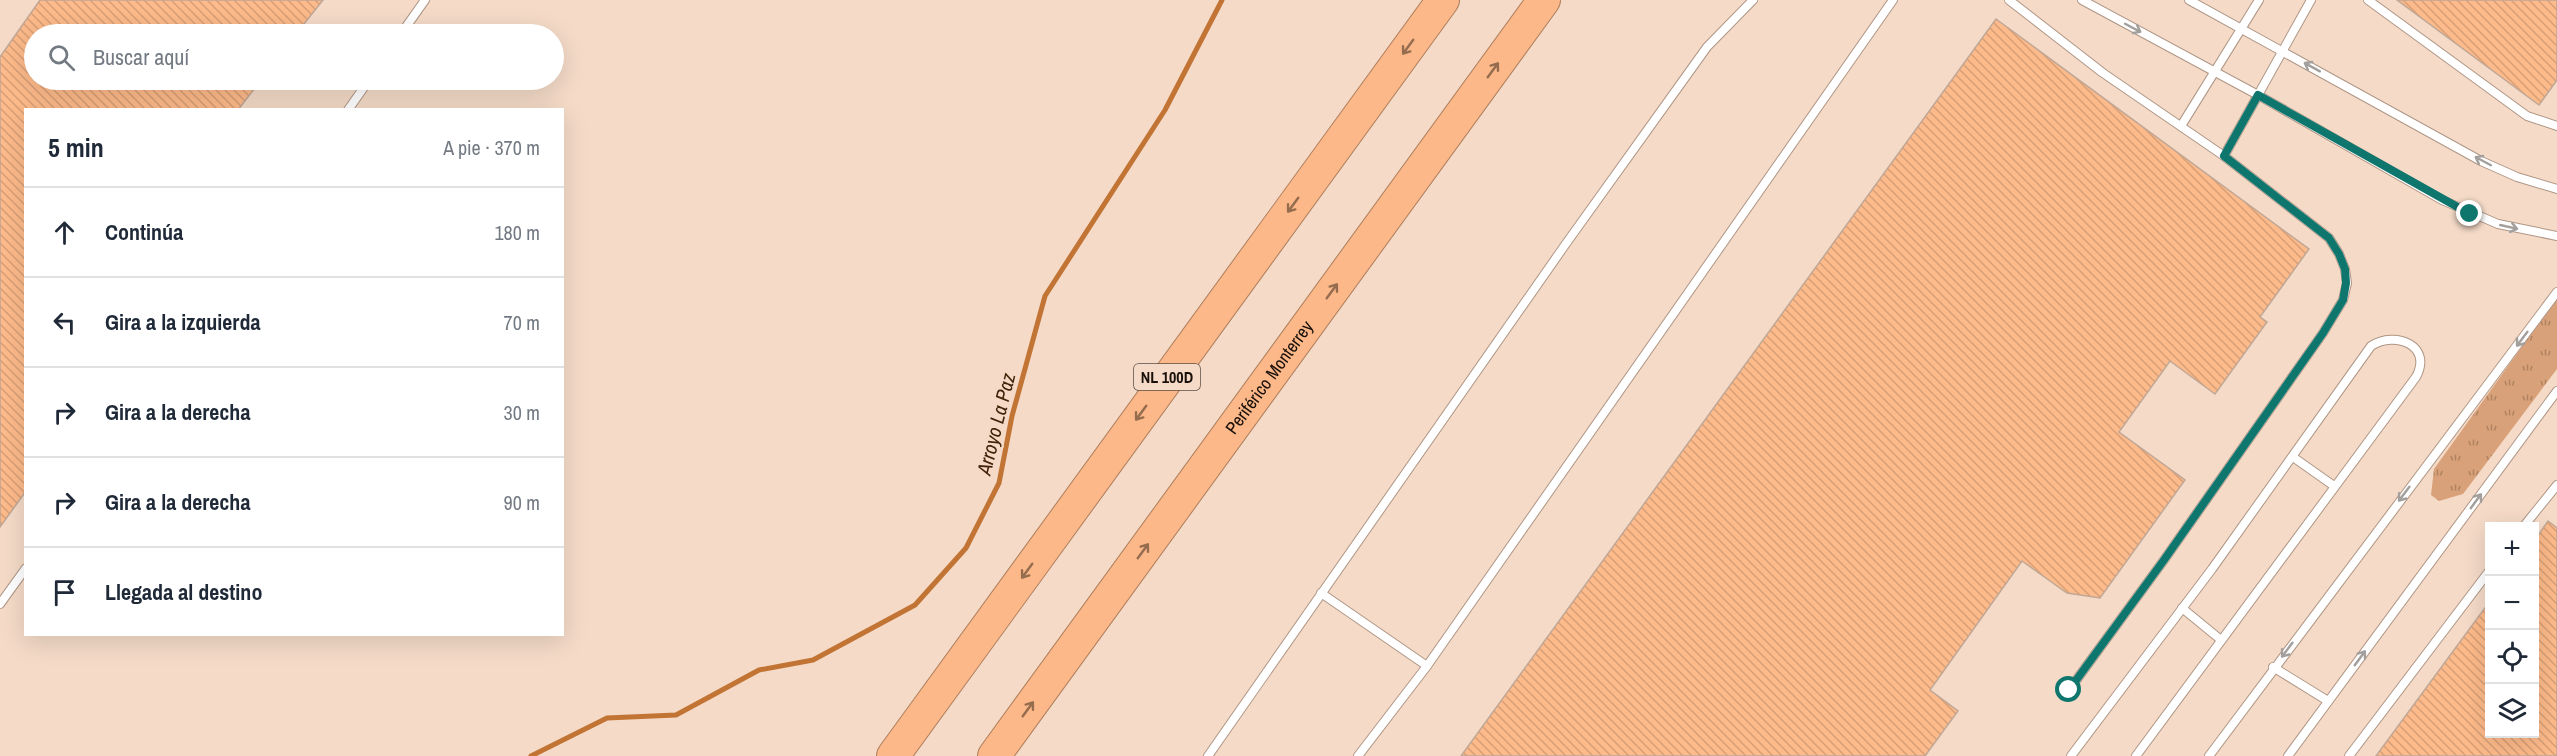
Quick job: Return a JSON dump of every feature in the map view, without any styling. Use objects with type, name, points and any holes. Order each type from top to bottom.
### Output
[{"type":"highway","name":"NL 100D","points":[[893,756],[1443,0]]},
{"type":"highway","name":"Periférico Monterrey","points":[[994,756],[1544,0]]},
{"type":"lane","points":[[408,24],[425,0]]},
{"type":"lane","points":[[1208,756],[1565,245],[1701,56],[1753,0]]},
{"type":"lane","points":[[1358,756],[1427,666],[1893,0]]},
{"type":"lane","points":[[2009,0],[2103,73],[2224,156],[2329,238],[2345,269],[2346,283],[2343,300],[2323,333],[2184,532],[2069,690]]},
{"type":"lane","points":[[2082,0],[2215,71],[2470,214],[2498,224],[2557,236]]},
{"type":"lane","points":[[2189,0],[2201,3],[2481,161],[2517,177],[2557,189]]},
{"type":"lane","points":[[2181,126],[2259,0]]},
{"type":"lane","points":[[2224,156],[2311,0]]},
{"type":"lane","points":[[2368,0],[2527,116],[2557,126]]},
{"type":"lane","points":[[349,108],[362,90]]},
{"type":"lane","points":[[2209,756],[2273,667],[2557,292]]},
{"type":"lane","points":[[2071,756],[2293,457],[2371,346],[2391,338],[2402,339],[2419,355],[2421,364],[2418,372],[2136,756]]},
{"type":"lane","points":[[2288,756],[2557,391]]},
{"type":"lane","points":[[2293,457],[2334,486]]},
{"type":"lane","points":[[2527,522],[2557,485]]},
{"type":"lane","points":[[0,604],[24,571]]},
{"type":"lane","points":[[2349,756],[2485,576]]},
{"type":"lane","points":[[1321,593],[1427,666]]},
{"type":"lane","points":[[2182,608],[2221,640]]},
{"type":"lane","points":[[2273,667],[2328,701]]},
{"type":"green space","points":[[2557,298],[2557,369],[2463,494],[2439,501],[2431,495],[2434,469]]},
{"type":"building","points":[[40,0],[323,0],[304,24],[24,24],[24,90],[253,90],[240,108],[24,108],[24,494],[0,527],[0,57]]},
{"type":"building","points":[[2397,0],[2557,0],[2557,80],[2539,105]]},
{"type":"building","points":[[1996,19],[2309,249],[2260,317],[2267,322],[2215,394],[2170,361],[2119,432],[2185,480],[2100,598],[2067,593],[2022,561],[1930,690],[1958,711],[1925,756],[1461,756]]},
{"type":"building","points":[[2548,521],[2557,528],[2557,756],[2376,756],[2485,608],[2485,738],[2539,738],[2539,534]]},
{"type":"waterway","name":"Arroyo La Paz","points":[[531,756],[607,718],[676,715],[759,670],[813,660],[915,605],[966,548],[999,483],[1012,416],[1045,296],[1165,110],[1222,0]]},
{"type":"route","points":[[2069,690],[2164,560],[2323,333],[2343,300],[2346,283],[2345,269],[2329,238],[2224,156],[2258,95],[2470,214]]}]
